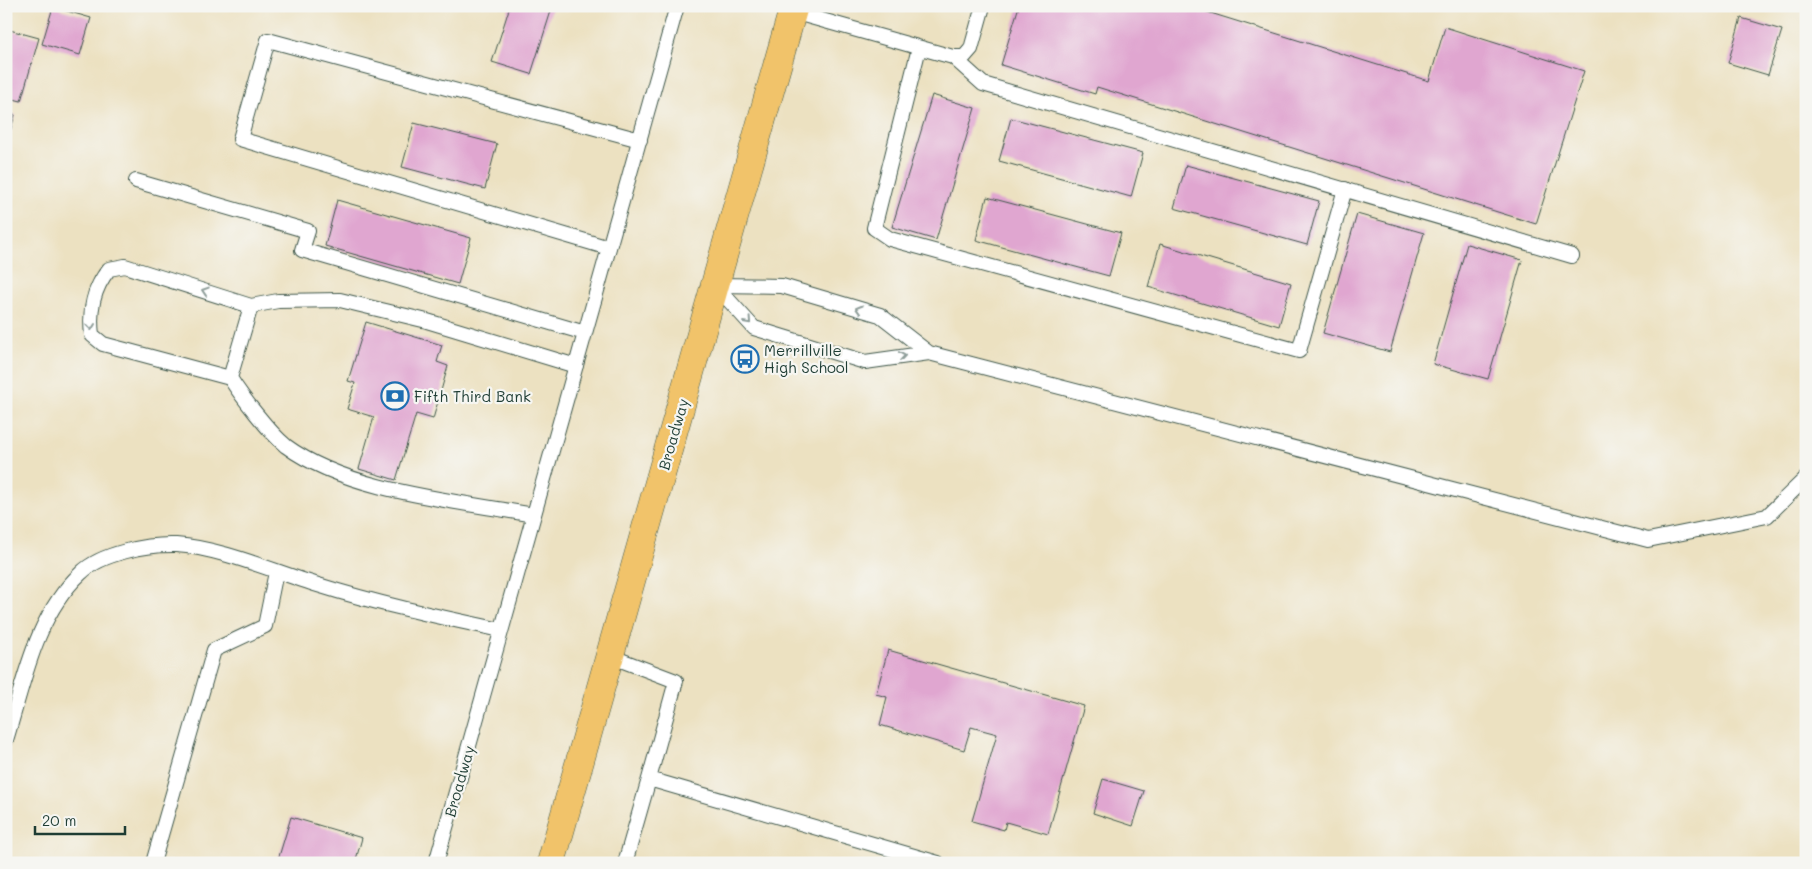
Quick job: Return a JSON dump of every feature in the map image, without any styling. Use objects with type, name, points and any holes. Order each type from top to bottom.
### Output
[{"type":"main road","name":"Broadway","points":[[551,863],[793,9]]},
{"type":"lane","name":"Broadway","points":[[436,863],[677,6]]},
{"type":"lane","points":[[793,9],[919,48],[953,57],[964,57],[971,49],[983,6]]},
{"type":"lane","points":[[609,248],[240,139],[268,40],[640,140]]},
{"type":"lane","points":[[919,48],[874,228],[890,239],[1300,352],[1345,189]]},
{"type":"lane","points":[[953,57],[983,84],[1572,256]]},
{"type":"lane","points":[[136,181],[308,231],[302,250],[585,333]]},
{"type":"lane","points":[[534,515],[397,490],[335,473],[286,445],[242,397],[230,378],[103,344],[92,335],[90,314],[97,283],[109,269],[125,266],[251,306],[278,301],[340,300],[427,321],[576,366]]},
{"type":"lane","points":[[715,285],[782,286],[880,316],[929,353]]},
{"type":"lane","points":[[715,285],[754,328],[864,362],[929,353],[1648,540],[1767,516],[1806,478]]},
{"type":"lane","points":[[230,378],[251,306]]},
{"type":"lane","points":[[6,740],[44,621],[63,593],[82,572],[118,552],[145,546],[177,545],[214,552],[320,586],[449,619],[502,630]]},
{"type":"lane","points":[[153,863],[214,650],[265,626],[276,572]]},
{"type":"lane","points":[[610,656],[676,681],[625,863]]},
{"type":"lane","points":[[649,779],[938,863]]},
{"type":"building","points":[[510,6],[552,8],[531,74],[492,62]]},
{"type":"building","points":[[1019,6],[1188,6],[1429,81],[1445,27],[1584,71],[1536,224],[1097,87],[1095,94],[1001,65]]},
{"type":"building","points":[[53,7],[91,18],[80,55],[42,44]]},
{"type":"building","points":[[1741,18],[1782,30],[1768,75],[1728,63]]},
{"type":"building","points":[[6,29],[39,38],[21,101],[6,97]]},
{"type":"building","points":[[932,95],[975,108],[936,240],[892,227]]},
{"type":"building","points":[[6,112],[15,115],[7,142],[6,142]]},
{"type":"building","points":[[1011,118],[1143,153],[1131,197],[999,161]]},
{"type":"building","points":[[414,123],[497,144],[485,189],[402,167]]},
{"type":"building","points":[[1186,165],[1319,201],[1307,245],[1174,208]]},
{"type":"building","points":[[987,197],[1121,233],[1109,276],[976,240]]},
{"type":"building","points":[[337,200],[471,238],[458,284],[325,246]]},
{"type":"building","points":[[1357,214],[1424,233],[1390,352],[1323,333]]},
{"type":"building","points":[[1160,244],[1291,283],[1279,326],[1148,287]]},
{"type":"building","points":[[1467,244],[1522,260],[1488,379],[1433,364]]},
{"type":"building","name":"Fifth Third Bank","points":[[366,322],[442,345],[437,362],[448,366],[433,419],[416,414],[396,480],[359,469],[374,417],[347,409],[355,383],[348,381]]},
{"type":"building","points":[[888,650],[1084,706],[1048,834],[1006,822],[1004,830],[972,821],[997,734],[971,727],[964,750],[880,725],[887,697],[876,694]]},
{"type":"building","points":[[1103,779],[1144,791],[1133,826],[1093,813]]},
{"type":"building","points":[[291,817],[362,838],[355,863],[277,863]]},
{"type":"place","name":"Merrillville High School","points":[[745,359]]},
{"type":"place","name":"Fifth Third Bank","points":[[395,396]]}]
